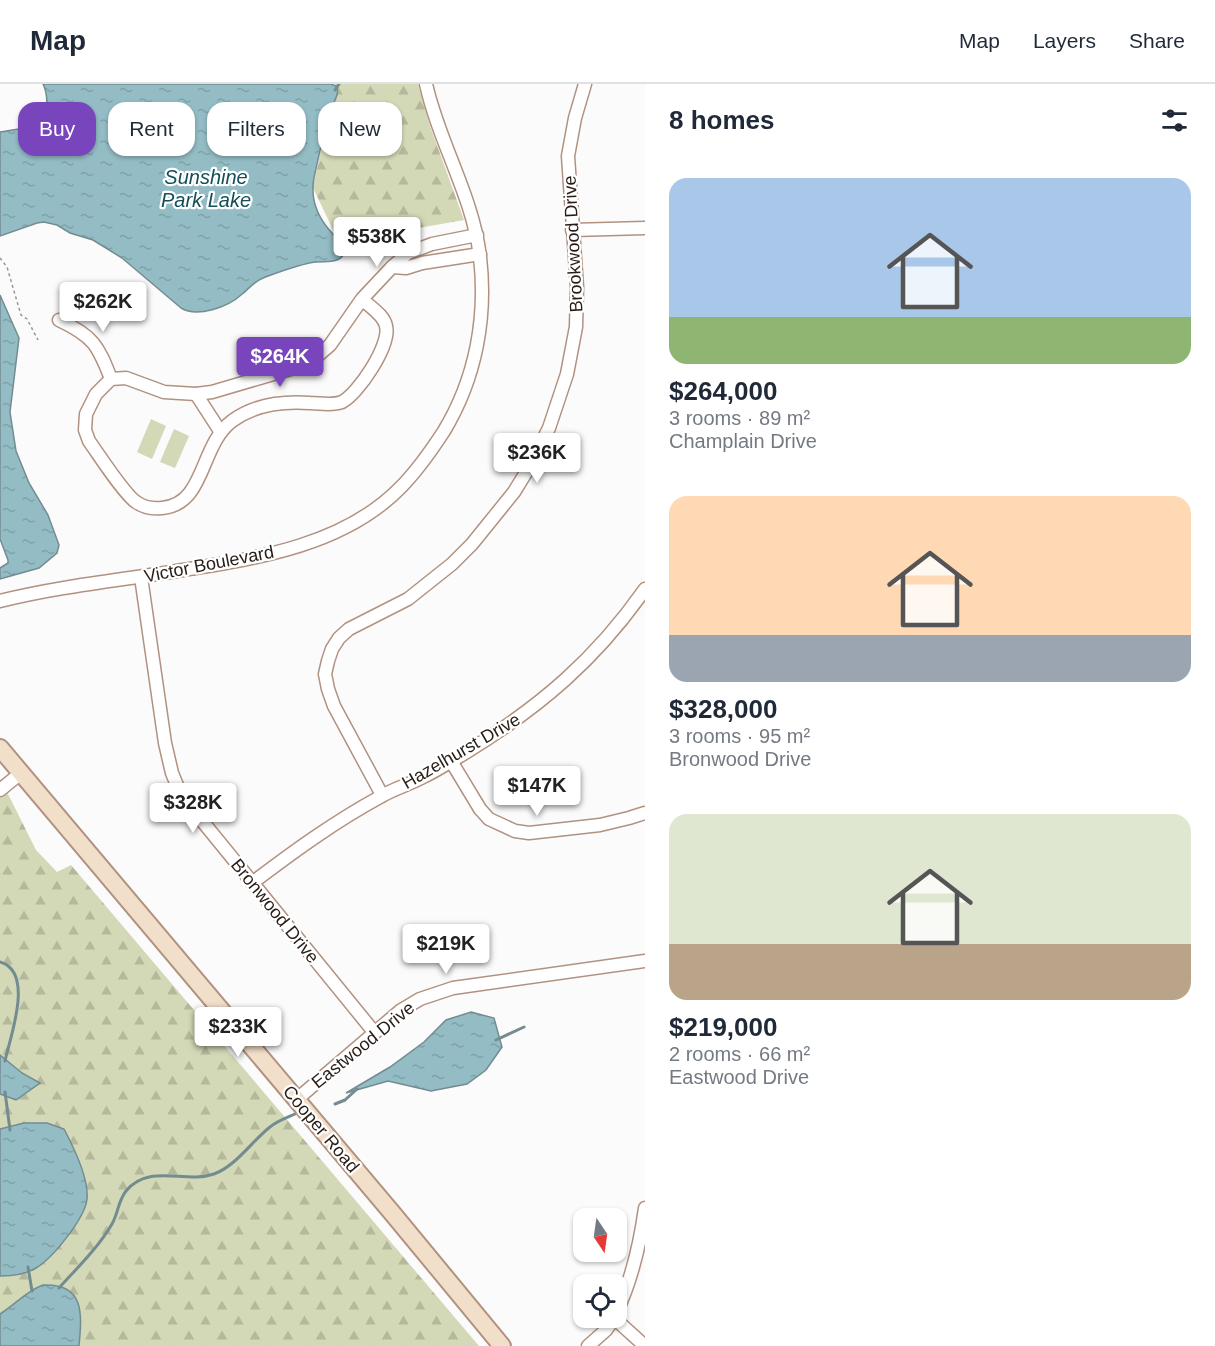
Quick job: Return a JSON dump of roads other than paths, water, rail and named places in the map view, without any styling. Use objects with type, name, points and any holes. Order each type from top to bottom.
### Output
[{"type":"street","name":"Victor Boulevard","points":[[0,601],[247,560],[309,543],[358,519],[378,506],[399,489],[418,468],[445,429],[471,373],[481,321],[483,291],[480,254],[473,219],[426,84]]},
{"type":"street","name":"Brookwood Drive","points":[[382,795],[334,706],[325,674],[330,655],[339,638],[349,629],[408,599],[452,564],[472,544],[514,492],[530,466],[553,417],[567,374],[576,327],[577,287],[568,156],[575,118],[585,84]]},
{"type":"street","points":[[572,230],[645,228]]},
{"type":"street","points":[[362,300],[385,322],[387,331],[380,353],[353,394],[336,403],[287,402],[268,405],[243,414],[220,431],[208,452],[196,484],[180,503],[162,508],[148,508],[131,498],[89,441],[85,430],[86,414],[91,400],[111,379],[126,378],[164,392],[196,394],[212,392],[283,372],[315,358],[336,338],[362,300],[408,253],[432,243],[477,236]]},
{"type":"street","points":[[392,267],[406,268],[422,263],[480,254]]},
{"type":"street","points":[[59,320],[81,331],[98,349],[111,379]]},
{"type":"street","points":[[196,394],[220,431]]},
{"type":"street","name":"Bronwood Drive","points":[[141,577],[165,743],[172,773],[181,795],[374,1032]]},
{"type":"street","name":"Hazelhurst Drive","points":[[252,883],[326,829],[382,795],[422,778],[510,725],[579,669],[625,618],[645,589]]},
{"type":"street","name":"Cooper Road","points":[[0,748],[502,1346]]},
{"type":"street","points":[[451,761],[480,809],[489,819],[515,831],[529,833],[600,825],[645,813]]},
{"type":"street","points":[[0,790],[21,773]]},
{"type":"street","name":"Eastwood Drive","points":[[296,1100],[374,1032],[400,1011],[420,999],[453,988],[645,961]]},
{"type":"street","points":[[627,1291],[645,1208]]},
{"type":"street","points":[[588,1346],[607,1328]]},
{"type":"street","points":[[627,1328],[645,1346]]},
{"type":"water","name":"Sunshine Park Lake","points":[[43,84],[331,84],[336,86],[337,94],[334,102],[318,102],[319,156],[313,193],[319,215],[345,252],[336,260],[303,264],[263,278],[228,304],[212,310],[195,312],[181,308],[122,258],[93,240],[70,233],[57,225],[37,223],[0,236],[0,132],[18,129],[18,156],[96,156],[96,102],[46,102]]},
{"type":"water","points":[[0,295],[19,338],[10,412],[16,451],[29,483],[48,515],[59,545],[57,553],[39,568],[0,579],[0,568],[8,563],[8,560],[0,539]]},
{"type":"water","points":[[471,1012],[494,1018],[502,1047],[486,1070],[467,1084],[431,1091],[388,1081],[346,1093],[390,1067],[424,1042],[446,1020]]},
{"type":"water","points":[[0,1055],[22,1073],[40,1083],[16,1100],[0,1094]]},
{"type":"water","points":[[24,1123],[47,1123],[64,1129],[76,1153],[86,1182],[87,1199],[74,1227],[43,1263],[23,1274],[0,1276],[0,1129]]},
{"type":"water","points":[[43,1285],[67,1289],[74,1295],[80,1312],[79,1346],[0,1346],[0,1314]]},
{"type":"waterway","points":[[335,90],[339,84]]},
{"type":"waterway","points":[[0,962],[10,968],[16,978],[18,991],[18,1006],[5,1061]]},
{"type":"waterway","points":[[496,1040],[524,1027]]},
{"type":"waterway","points":[[335,1104],[345,1100],[357,1089]]},
{"type":"waterway","points":[[5,1092],[10,1130]]},
{"type":"waterway","points":[[59,1288],[106,1233],[114,1220],[123,1195],[135,1183],[156,1176],[191,1177],[214,1174],[230,1165],[273,1125],[295,1114]]},
{"type":"waterway","points":[[28,1267],[32,1291]]}]
